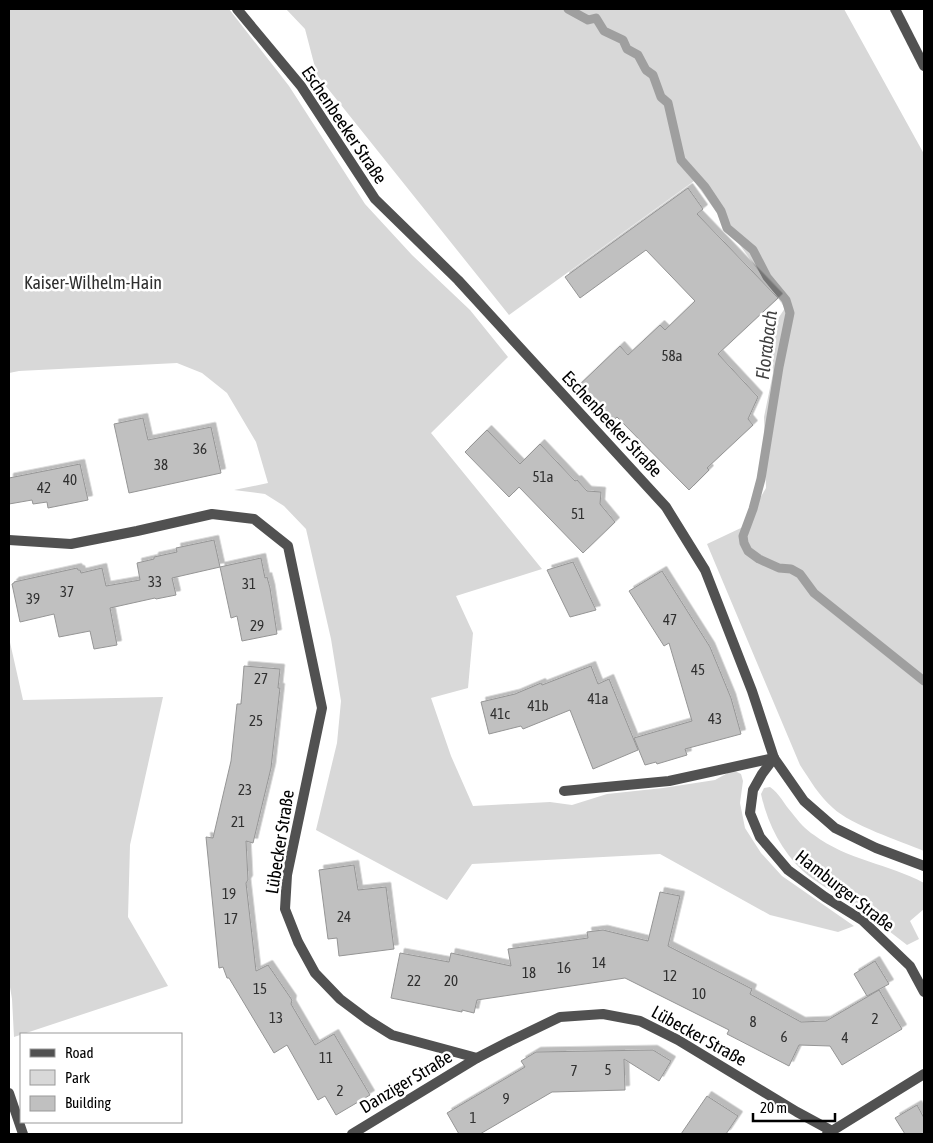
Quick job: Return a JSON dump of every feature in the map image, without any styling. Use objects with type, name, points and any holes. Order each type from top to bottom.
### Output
[{"type":"street","name":"Eschenbeeker Straße","points":[[237,9],[301,86],[375,199],[458,280],[666,507],[705,570],[752,692],[774,758],[804,801],[835,828],[876,848],[924,866]]},
{"type":"street","points":[[895,9],[924,66]]},
{"type":"street","name":"Lübecker Straße","points":[[9,540],[71,544],[212,514],[254,519],[288,546],[322,708],[287,875],[286,910],[298,942],[315,973],[340,999],[368,1020],[392,1035],[477,1058],[560,1017],[603,1014],[640,1021],[678,1040],[830,1133]]},
{"type":"street","points":[[564,791],[669,781],[774,758]]},
{"type":"street","name":"Hamburger Straße","points":[[774,758],[753,790],[750,813],[760,836],[788,870],[825,897],[862,920],[910,966],[924,992]]},
{"type":"street","name":"Danziger Straße","points":[[352,1134],[477,1058]]},
{"type":"street","points":[[830,1133],[924,1074]]},
{"type":"street","points":[[9,1093],[23,1134]]},
{"type":"green space","name":"Kaiser-Wilhelm-Hain","points":[[9,9],[229,9],[289,86],[365,204],[412,255],[470,310],[508,357],[431,433],[542,569],[456,596],[473,633],[468,688],[431,698],[451,756],[473,806],[550,802],[572,805],[607,794],[715,780],[733,770],[741,774],[743,781],[740,803],[745,828],[761,853],[782,876],[854,926],[838,932],[770,915],[660,854],[472,864],[447,900],[316,830],[337,743],[341,701],[331,639],[306,529],[284,506],[265,494],[234,490],[268,483],[256,442],[227,393],[202,373],[177,363],[9,373]]},
{"type":"green space","points":[[286,9],[844,9],[924,154],[924,851],[851,820],[833,808],[815,788],[800,765],[707,544],[743,527],[766,488],[764,417],[773,373],[770,331],[785,308],[694,181],[509,315],[317,75],[305,29]]},
{"type":"green space","points":[[9,638],[23,700],[163,697],[130,845],[128,917],[168,986],[26,1033],[20,1033],[20,1035],[14,1037],[9,981]]},
{"type":"green space","points":[[770,787],[802,825],[827,843],[854,856],[924,883],[924,909],[910,921],[919,939],[907,945],[884,927],[813,879],[795,863],[776,836],[767,815],[761,794],[764,788]]},
{"type":"building","points":[[688,188],[703,209],[697,214],[778,298],[718,354],[758,397],[748,419],[753,425],[707,468],[709,470],[689,490],[617,417],[608,425],[574,390],[620,346],[628,355],[660,325],[665,330],[695,301],[646,250],[580,298],[565,277]]},
{"type":"building","points":[[143,418],[148,440],[211,427],[221,473],[129,493],[114,424]]},
{"type":"building","points":[[487,430],[520,464],[540,444],[587,491],[601,492],[600,504],[615,522],[583,553],[519,487],[509,497],[465,452]]},
{"type":"building","points":[[80,464],[88,500],[48,508],[47,502],[33,504],[32,500],[9,504],[9,478]]},
{"type":"building","points":[[214,540],[220,567],[172,578],[176,595],[110,608],[117,645],[94,649],[90,631],[59,637],[54,614],[20,622],[12,584],[14,582],[77,568],[81,573],[102,568],[106,586],[140,580],[137,563],[177,552],[176,548]]},
{"type":"building","points":[[261,558],[265,578],[267,577],[270,588],[277,634],[242,641],[237,616],[231,618],[220,567]]},
{"type":"building","points":[[573,562],[596,610],[570,617],[547,570]]},
{"type":"building","points":[[662,571],[710,647],[731,698],[741,734],[685,749],[687,755],[657,764],[656,762],[645,765],[634,738],[692,721],[669,643],[664,646],[629,591]]},
{"type":"building","points":[[244,666],[280,669],[278,688],[280,688],[271,768],[253,843],[246,841],[248,880],[246,883],[256,971],[268,965],[292,1000],[291,1004],[315,1045],[334,1034],[370,1095],[336,1115],[325,1096],[318,1100],[287,1045],[274,1053],[229,978],[227,978],[223,967],[219,968],[206,837],[213,838],[231,761],[237,704],[241,704]]},
{"type":"building","points":[[591,666],[598,684],[609,679],[638,750],[593,769],[570,710],[523,729],[521,726],[489,734],[481,702],[515,694]]},
{"type":"building","points":[[354,865],[358,890],[386,887],[394,949],[339,956],[337,938],[328,939],[319,870]]},
{"type":"building","points":[[660,892],[680,896],[668,946],[752,989],[750,994],[801,1022],[826,1021],[879,990],[902,1029],[842,1065],[830,1046],[799,1045],[789,1066],[727,1034],[729,1030],[625,978],[477,1000],[474,1013],[391,998],[400,953],[449,962],[451,953],[511,966],[508,949],[588,938],[587,932],[603,930],[648,941]]},
{"type":"building","points":[[875,961],[889,984],[867,996],[854,974]]},
{"type":"building","points":[[653,1050],[671,1061],[659,1081],[624,1059],[625,1090],[552,1092],[480,1134],[459,1134],[447,1113],[525,1067],[521,1061],[536,1052]]},
{"type":"building","points":[[707,1096],[738,1116],[726,1134],[681,1134]]},
{"type":"building","points":[[917,1105],[924,1118],[924,1134],[905,1134],[895,1118]]},
{"type":"waterway","name":"Florabach","points":[[568,9],[588,20],[596,18],[604,31],[623,40],[627,49],[638,55],[646,70],[653,75],[661,97],[668,103],[681,160],[705,187],[721,211],[727,228],[753,250],[767,277],[786,300],[790,313],[779,367],[761,479],[743,536],[748,551],[759,559],[779,568],[791,569],[800,574],[814,593],[924,681]]}]
